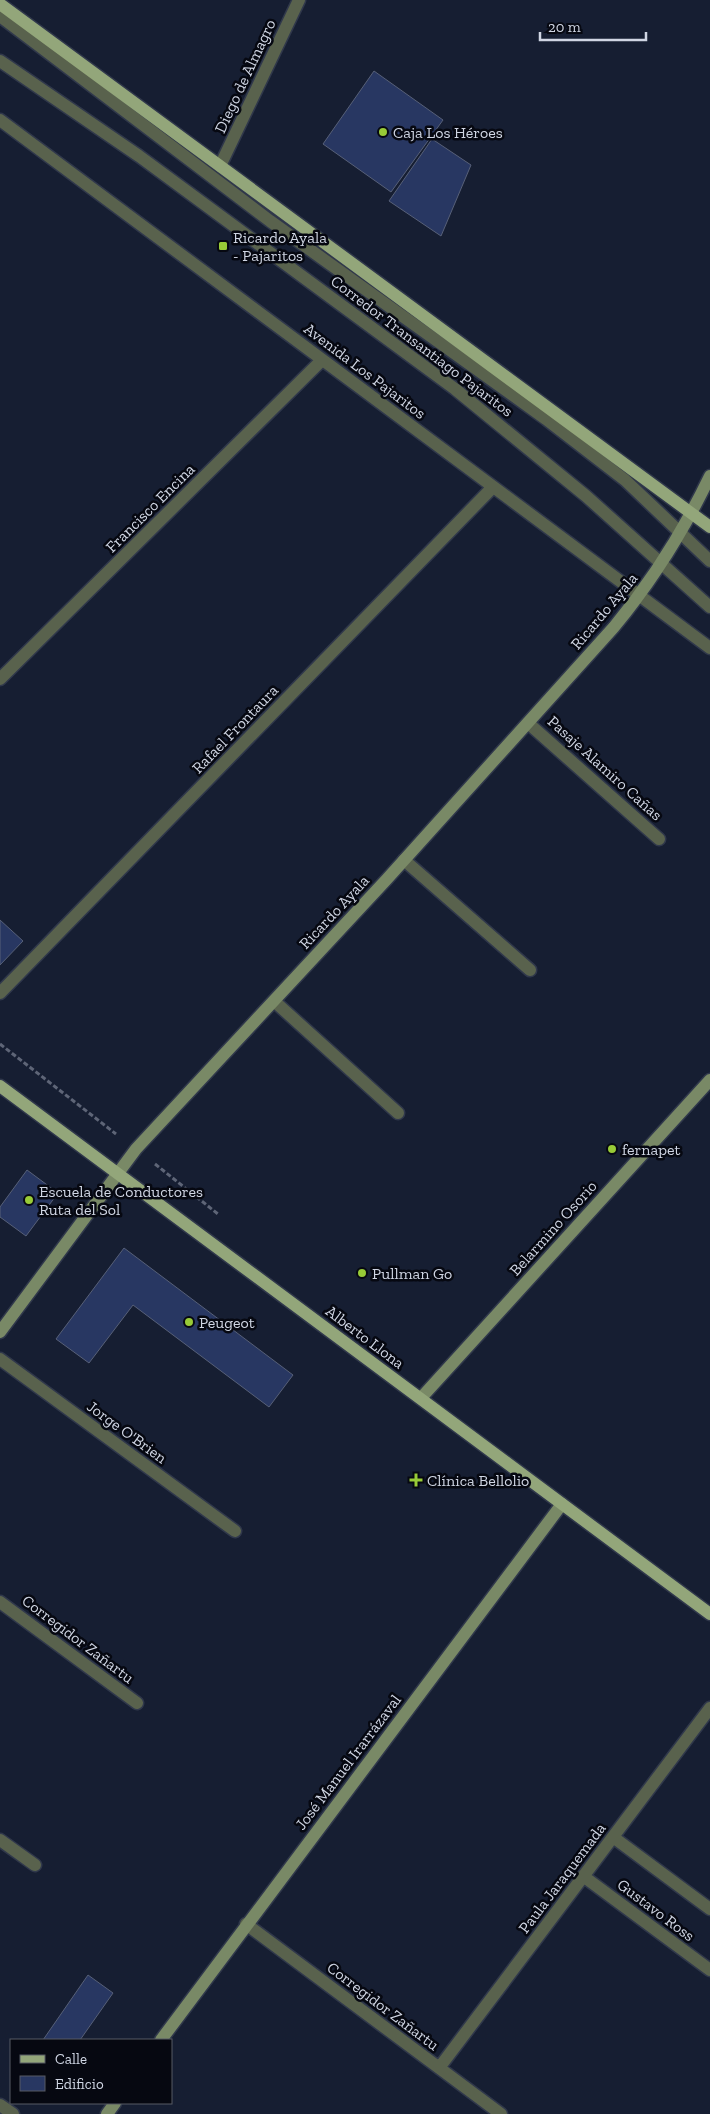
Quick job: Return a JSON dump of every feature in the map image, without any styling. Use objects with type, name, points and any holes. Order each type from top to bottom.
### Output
[{"type":"main road","points":[[0,4],[710,527]]},
{"type":"main road","name":"Alberto Llona","points":[[0,1086],[710,1614]]},
{"type":"street","name":"Diego de Almagro","points":[[220,166],[299,0]]},
{"type":"street","name":"Corredor Transantiago Pajaritos","points":[[0,16],[270,220],[546,419],[624,480],[710,561]]},
{"type":"street","name":"Corredor Transantiago Pajaritos","points":[[0,61],[139,156],[455,389],[565,478],[662,563],[684,586],[710,607]]},
{"type":"street","name":"Avenida Los Pajaritos","points":[[0,120],[710,648]]},
{"type":"street","name":"Francisco Encina","points":[[0,679],[322,360]]},
{"type":"street","name":"Ricardo Ayala","points":[[0,1332],[136,1149],[404,860],[640,595],[692,514],[710,476]]},
{"type":"street","name":"Rafael Frontaura","points":[[0,993],[493,487]]},
{"type":"street","name":"Pasaje Alamiro Cañas","points":[[528,723],[659,838]]},
{"type":"street","points":[[404,860],[530,970]]},
{"type":"street","points":[[274,1001],[398,1113]]},
{"type":"street","name":"Belarmino Osorio","points":[[421,1398],[710,1080]]},
{"type":"street","name":"Jorge O'Brien","points":[[0,1359],[235,1531]]},
{"type":"street","name":"José Manuel Irarrázaval","points":[[162,2039],[562,1504]]},
{"type":"street","name":"Corregidor Zañartu","points":[[0,1602],[137,1703]]},
{"type":"street","name":"Paula Jaraquemada","points":[[439,2068],[710,1708]]},
{"type":"street","name":"Gustavo Ross","points":[[613,1837],[710,1909]]},
{"type":"street","points":[[0,1840],[35,1865]]},
{"type":"street","name":"Gustavo Ross","points":[[583,1876],[710,1970]]},
{"type":"street","name":"Corregidor Zañartu","points":[[246,1924],[501,2114]]},
{"type":"street","points":[[0,2104],[13,2114]]},
{"type":"building","name":"Caja Los Héroes","points":[[374,71],[443,120],[391,192],[323,144]]},
{"type":"building","points":[[432,139],[471,165],[441,236],[389,201]]},
{"type":"building","points":[[0,920],[23,941],[0,965]]},
{"type":"building","name":"Escuela de Conductores Ruta del Sol","points":[[27,1170],[58,1193],[26,1236],[0,1217],[0,1207]]},
{"type":"building","name":"Peugeot","points":[[124,1248],[293,1375],[269,1407],[133,1305],[89,1363],[56,1339]]},
{"type":"building","points":[[88,1975],[113,1993],[81,2039],[44,2039]]},
{"type":"place","name":"Caja Los Héroes","points":[[383,132]]},
{"type":"place","name":"Ricardo Ayala - Pajaritos","points":[[223,246]]},
{"type":"place","name":"fernapet","points":[[612,1149]]},
{"type":"place","name":"Escuela de Conductores Ruta del Sol","points":[[29,1200]]},
{"type":"place","name":"Pullman Go","points":[[362,1273]]},
{"type":"place","name":"Peugeot","points":[[189,1322]]},
{"type":"place","name":"Clínica Bellolio","points":[[416,1480]]}]
